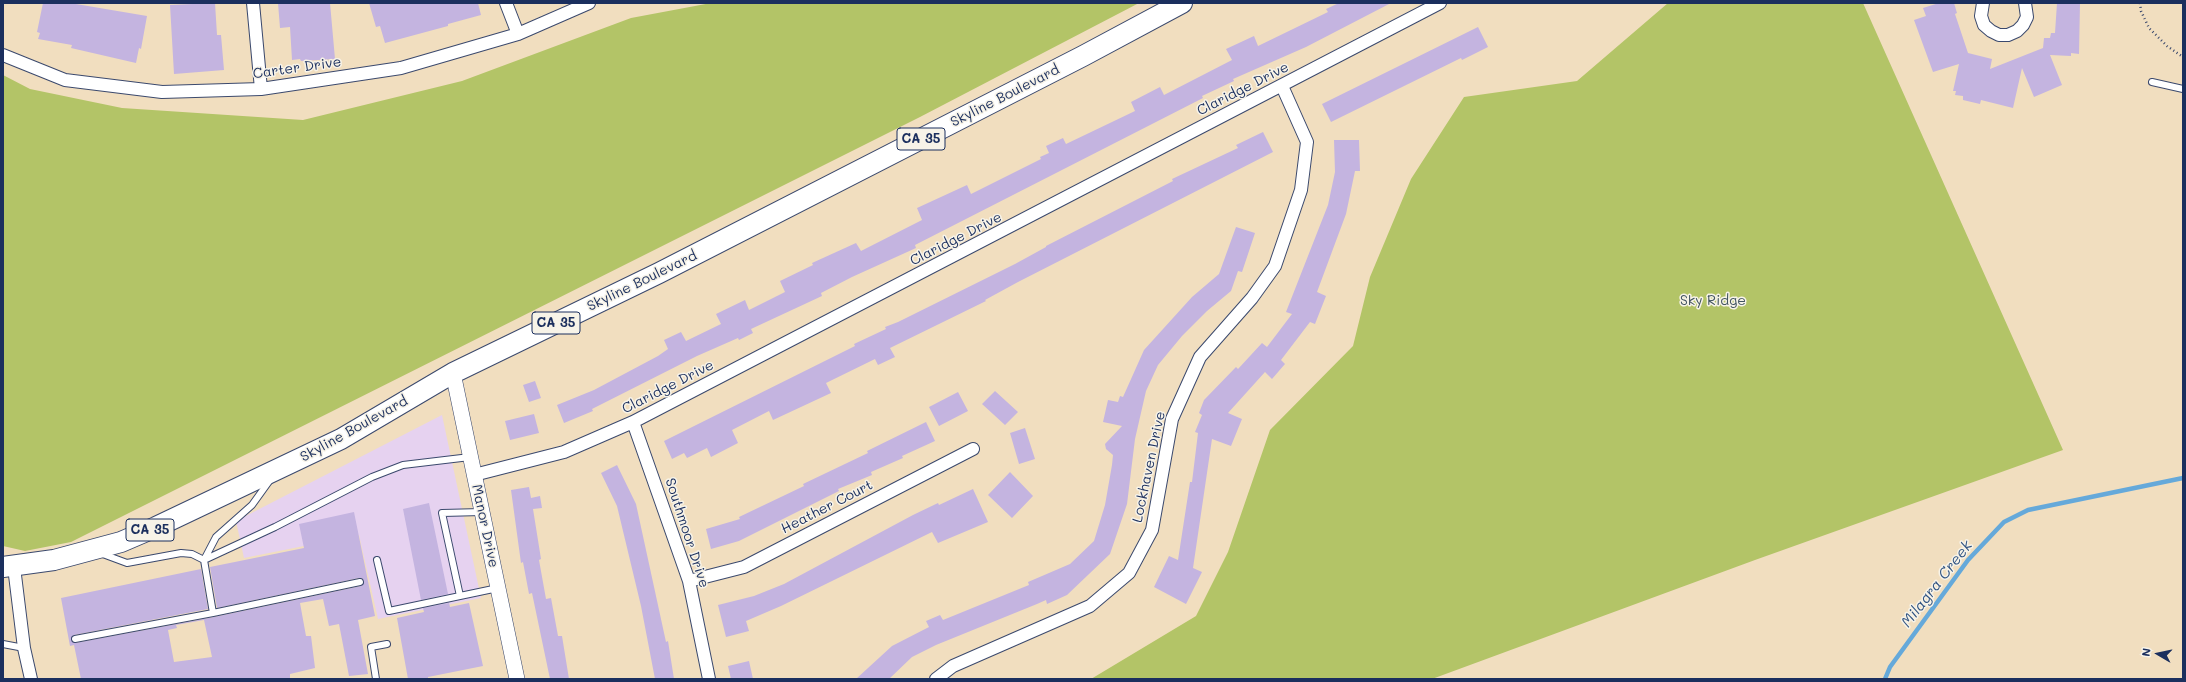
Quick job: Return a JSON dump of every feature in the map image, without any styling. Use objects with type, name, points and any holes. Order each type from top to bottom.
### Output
[{"type":"main road","name":"Skyline Boulevard","points":[[9,567],[54,560],[93,550],[156,527],[341,439],[453,372],[660,273],[1083,56],[1182,3]]},
{"type":"street","points":[[252,3],[261,89]]},
{"type":"street","points":[[506,3],[518,34]]},
{"type":"street","name":"Carter Drive","points":[[3,55],[65,80],[162,92],[261,89],[401,68],[518,34],[588,3]]},
{"type":"street","name":"Claridge Drive","points":[[474,475],[564,452],[633,422],[1440,3]]},
{"type":"street","points":[[1983,3],[1981,16],[1984,25],[1999,35],[2008,35],[2023,25],[2026,16],[2025,3]]},
{"type":"street","name":"Lockhaven Drive","points":[[936,679],[953,666],[1090,606],[1129,573],[1152,530],[1172,419],[1193,371],[1200,357],[1252,298],[1275,266],[1301,190],[1307,142],[1282,86]]},
{"type":"street","name":"Manor Drive","points":[[453,372],[517,679]]},
{"type":"street","name":"Southmoor Drive","points":[[633,422],[689,582],[709,679]]},
{"type":"street","name":"Heather Court","points":[[689,582],[744,567],[973,449]]},
{"type":"street","points":[[9,567],[31,679]]},
{"type":"lane","points":[[2152,82],[2183,89]]},
{"type":"lane","points":[[204,560],[378,474],[403,465],[471,457]]},
{"type":"lane","points":[[213,612],[204,560],[216,537],[252,505],[278,469]]},
{"type":"lane","points":[[460,596],[442,513],[482,512]]},
{"type":"lane","points":[[93,550],[127,563],[181,553],[192,554],[204,560]]},
{"type":"lane","points":[[377,560],[389,611],[498,588]]},
{"type":"lane","points":[[74,639],[360,582]]},
{"type":"lane","points":[[3,644],[24,648]]},
{"type":"lane","points":[[376,679],[371,647],[387,644]]},
{"type":"path","points":[[2140,3],[2141,11],[2150,28],[2167,46],[2183,57]]},
{"type":"shaded area","points":[[442,415],[481,598],[378,619],[359,535],[244,558],[236,521]]},
{"type":"green space","points":[[711,3],[1139,3],[920,117],[71,542],[25,551],[3,546],[3,75],[30,89],[122,108],[303,120],[462,81],[631,18]]},
{"type":"green space","name":"Sky Ridge","points":[[1668,3],[1863,3],[2063,450],[1755,560],[1432,679],[1091,679],[1196,616],[1228,552],[1270,430],[1353,346],[1370,277],[1411,179],[1464,97],[1577,81]]},
{"type":"building","points":[[43,3],[70,3],[147,16],[141,49],[139,48],[136,63],[71,48],[72,45],[38,39],[40,33],[37,32]]},
{"type":"building","points":[[215,3],[217,35],[221,35],[224,70],[174,74],[170,5]]},
{"type":"building","points":[[278,3],[330,3],[335,59],[301,61],[300,59],[292,60],[290,27],[280,28]]},
{"type":"building","points":[[369,3],[478,3],[481,15],[448,24],[448,26],[385,43],[380,26],[376,27]]},
{"type":"building","points":[[1339,3],[1391,3],[1306,47],[1233,79],[1234,81],[1202,96],[1203,98],[915,245],[916,248],[852,277],[821,293],[822,296],[751,329],[753,333],[697,356],[592,409],[593,411],[564,423],[557,405],[594,390],[658,356],[668,349],[664,340],[681,332],[686,341],[721,324],[716,314],[745,300],[749,310],[785,292],[780,281],[813,265],[812,263],[856,243],[861,251],[922,220],[917,208],[967,185],[971,194],[1041,159],[1040,157],[1049,153],[1046,146],[1063,138],[1066,144],[1135,111],[1131,102],[1160,87],[1164,95],[1232,60],[1226,49],[1254,36],[1258,46],[1328,12],[1326,9]]},
{"type":"building","points":[[1939,3],[1954,3],[1957,13],[1955,14],[1968,53],[1992,59],[1990,69],[2043,48],[2044,38],[2050,38],[2051,33],[2055,33],[2057,3],[2080,3],[2079,54],[2071,53],[2071,56],[2050,55],[2062,85],[2034,97],[2022,68],[2013,108],[1981,100],[1980,104],[1963,100],[1963,96],[1955,95],[1956,91],[1953,91],[1959,64],[1933,72],[1914,20],[1926,16],[1923,8]]},
{"type":"building","points":[[1478,27],[1488,47],[1462,60],[1461,58],[1331,122],[1322,104]]},
{"type":"building","points":[[1263,132],[1273,152],[1018,282],[985,300],[986,301],[890,348],[895,357],[878,365],[875,359],[826,383],[831,393],[773,420],[769,411],[732,430],[738,443],[711,457],[707,448],[687,458],[684,453],[672,459],[664,441],[855,346],[854,344],[886,329],[885,327],[1015,264],[1046,246],[1173,181],[1172,179],[1238,148],[1236,145]]},
{"type":"building","points":[[1334,140],[1359,140],[1360,171],[1355,171],[1346,214],[1317,292],[1326,296],[1315,324],[1310,322],[1281,360],[1285,364],[1272,379],[1265,372],[1228,413],[1242,419],[1231,446],[1212,439],[1193,568],[1202,572],[1186,604],[1154,587],[1169,556],[1178,560],[1190,482],[1192,482],[1198,433],[1195,432],[1202,415],[1199,413],[1204,400],[1236,367],[1238,369],[1262,343],[1267,347],[1292,314],[1286,312],[1328,205],[1335,172]]},
{"type":"building","points":[[1236,227],[1255,233],[1242,272],[1238,271],[1231,291],[1207,311],[1182,336],[1158,365],[1146,391],[1135,439],[1127,504],[1110,554],[1067,595],[1047,604],[1046,600],[936,645],[912,657],[889,679],[856,679],[892,646],[929,627],[926,621],[940,615],[943,620],[1029,585],[1028,582],[1070,564],[1094,541],[1105,505],[1112,465],[1113,455],[1106,449],[1105,444],[1122,426],[1103,422],[1108,400],[1118,402],[1120,396],[1123,397],[1144,350],[1192,297],[1219,274]]},
{"type":"building","points":[[535,381],[541,398],[529,402],[523,385]]},
{"type":"building","points":[[995,391],[1018,412],[1005,425],[982,404]]},
{"type":"building","points":[[958,392],[968,411],[939,426],[929,407]]},
{"type":"building","points":[[534,414],[539,433],[510,440],[505,421]]},
{"type":"building","points":[[926,422],[935,441],[902,456],[903,458],[871,472],[872,475],[838,489],[839,491],[739,541],[711,549],[706,529],[740,519],[739,517],[804,486],[803,484],[868,453],[867,451]]},
{"type":"building","points":[[1025,428],[1035,459],[1019,464],[1010,433]]},
{"type":"building","points":[[617,465],[636,504],[666,642],[668,641],[674,679],[655,679],[641,606],[617,506],[601,473]]},
{"type":"building","points":[[1010,472],[1033,496],[1012,518],[988,495]]},
{"type":"building","points":[[529,487],[531,498],[540,496],[542,508],[533,509],[541,559],[539,560],[546,599],[551,598],[558,636],[562,636],[569,679],[550,679],[532,593],[529,594],[523,562],[521,563],[511,490]]},
{"type":"building","points":[[973,489],[988,522],[938,543],[932,532],[781,606],[746,621],[749,631],[726,637],[718,605],[754,596],[784,584],[913,515]]},
{"type":"building","points":[[429,503],[448,594],[421,600],[403,509]]},
{"type":"building","points":[[354,512],[375,616],[358,620],[368,674],[349,676],[339,624],[329,626],[323,599],[300,603],[306,636],[311,636],[315,668],[290,674],[290,679],[81,679],[74,645],[70,646],[61,598],[201,569],[208,609],[74,635],[71,639],[75,643],[214,617],[361,586],[364,581],[359,578],[217,608],[210,567],[304,548],[299,524]],"holes":[[[204,620],[212,657],[174,662],[168,630],[177,628],[176,625]]]},
{"type":"building","points":[[449,603],[450,607],[469,603],[483,666],[428,677],[428,679],[408,679],[397,618],[424,612],[423,608]]},
{"type":"building","points":[[749,661],[753,679],[731,679],[728,666]]},
{"type":"waterway","name":"Milagra Creek","points":[[1885,679],[1890,667],[1968,560],[2004,522],[2028,510],[2183,478]]}]
